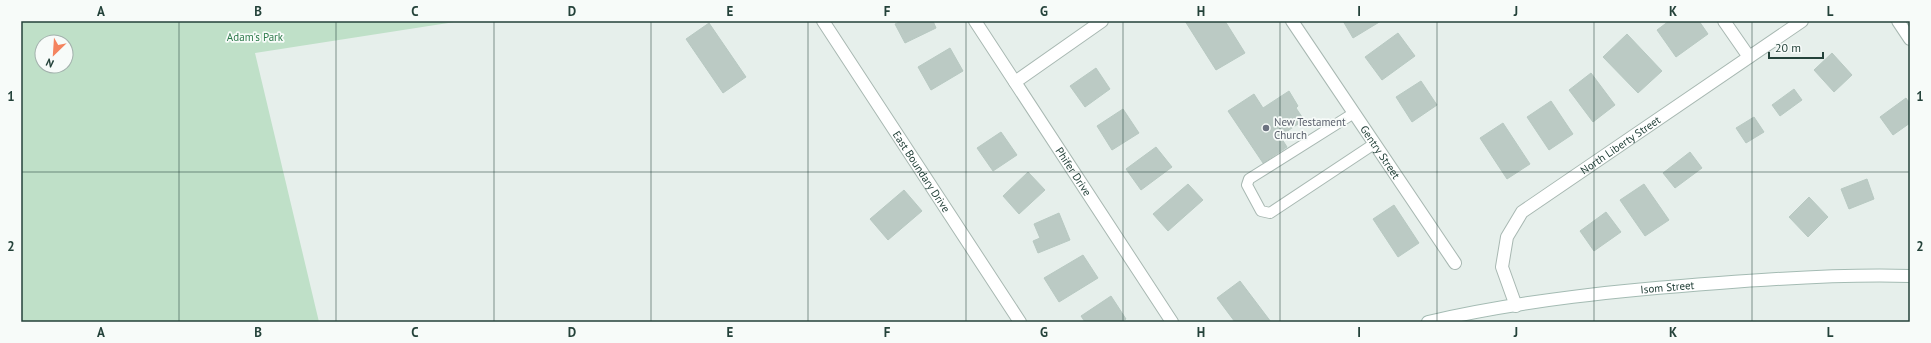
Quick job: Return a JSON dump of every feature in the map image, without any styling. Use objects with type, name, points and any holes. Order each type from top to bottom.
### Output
[{"type":"street","name":"East Boundary Drive","points":[[823,21],[1020,322]]},
{"type":"street","name":"Phifer Drive","points":[[975,21],[1172,322]]},
{"type":"street","points":[[1015,82],[1102,21]]},
{"type":"street","name":"Gentry Street","points":[[1292,21],[1455,263]]},
{"type":"street","points":[[1724,21],[1749,57]]},
{"type":"street","name":"North Liberty Street","points":[[1516,306],[1502,267],[1507,237],[1522,212],[1802,21]]},
{"type":"street","points":[[1898,21],[1910,39]]},
{"type":"street","name":"Isom Street","points":[[1428,322],[1474,312],[1578,296],[1674,286],[1824,275],[1910,276]]},
{"type":"lane","points":[[1354,113],[1249,179],[1247,185],[1261,211],[1270,213],[1374,144]]},
{"type":"green space","name":"Adam's Park","points":[[21,21],[461,21],[255,53],[319,322],[21,322]]},
{"type":"building","points":[[902,21],[933,21],[936,28],[905,43],[895,24]]},
{"type":"building","points":[[1185,21],[1225,21],[1245,53],[1216,70]]},
{"type":"building","points":[[1343,21],[1381,21],[1353,38]]},
{"type":"building","points":[[1669,21],[1699,21],[1708,34],[1676,57],[1657,30]]},
{"type":"building","points":[[709,23],[746,77],[723,93],[686,39]]},
{"type":"building","points":[[1398,33],[1415,56],[1382,80],[1365,57]]},
{"type":"building","points":[[1627,34],[1662,71],[1638,93],[1603,57]]},
{"type":"building","points":[[950,48],[963,71],[931,90],[918,67]]},
{"type":"building","points":[[1832,53],[1852,75],[1834,92],[1814,70]]},
{"type":"building","points":[[1096,68],[1110,89],[1085,107],[1070,86]]},
{"type":"building","points":[[1591,73],[1615,105],[1593,122],[1569,90]]},
{"type":"building","points":[[1421,81],[1437,105],[1412,122],[1396,97]]},
{"type":"building","points":[[1794,89],[1802,100],[1780,116],[1772,105]]},
{"type":"building","name":"New Testament Church","points":[[1289,91],[1298,106],[1296,108],[1304,120],[1280,136],[1287,147],[1263,163],[1228,111],[1254,94],[1263,108]]},
{"type":"building","points":[[1906,98],[1910,104],[1910,123],[1893,135],[1880,117]]},
{"type":"building","points":[[1551,101],[1573,134],[1549,150],[1527,117]]},
{"type":"building","points":[[1123,109],[1139,133],[1112,150],[1097,126]]},
{"type":"building","points":[[1754,117],[1764,132],[1746,143],[1736,128]]},
{"type":"building","points":[[1503,123],[1530,164],[1507,179],[1480,138]]},
{"type":"building","points":[[1001,132],[1017,155],[993,171],[977,148]]},
{"type":"building","points":[[1156,147],[1172,167],[1141,190],[1126,169]]},
{"type":"building","points":[[1690,152],[1702,168],[1675,188],[1663,173]]},
{"type":"building","points":[[1028,172],[1045,190],[1019,214],[1003,196]]},
{"type":"building","points":[[1867,179],[1874,199],[1849,209],[1841,189]]},
{"type":"building","points":[[1188,184],[1203,200],[1168,231],[1153,214]]},
{"type":"building","points":[[1644,184],[1669,220],[1645,236],[1620,200]]},
{"type":"building","points":[[904,190],[922,211],[888,240],[870,219]]},
{"type":"building","points":[[1809,197],[1828,217],[1808,237],[1789,217]]},
{"type":"building","points":[[1394,205],[1419,243],[1398,257],[1373,219]]},
{"type":"building","points":[[1606,212],[1621,232],[1594,251],[1580,231]]},
{"type":"building","points":[[1059,213],[1070,240],[1038,253],[1033,241],[1040,238],[1034,224]]},
{"type":"building","points":[[1083,255],[1098,278],[1059,302],[1044,278]]},
{"type":"building","points":[[1240,281],[1271,322],[1235,322],[1217,298]]},
{"type":"building","points":[[1111,296],[1126,319],[1121,322],[1085,322],[1081,316]]},
{"type":"place","name":"New Testament Church","points":[[1266,128]]}]
